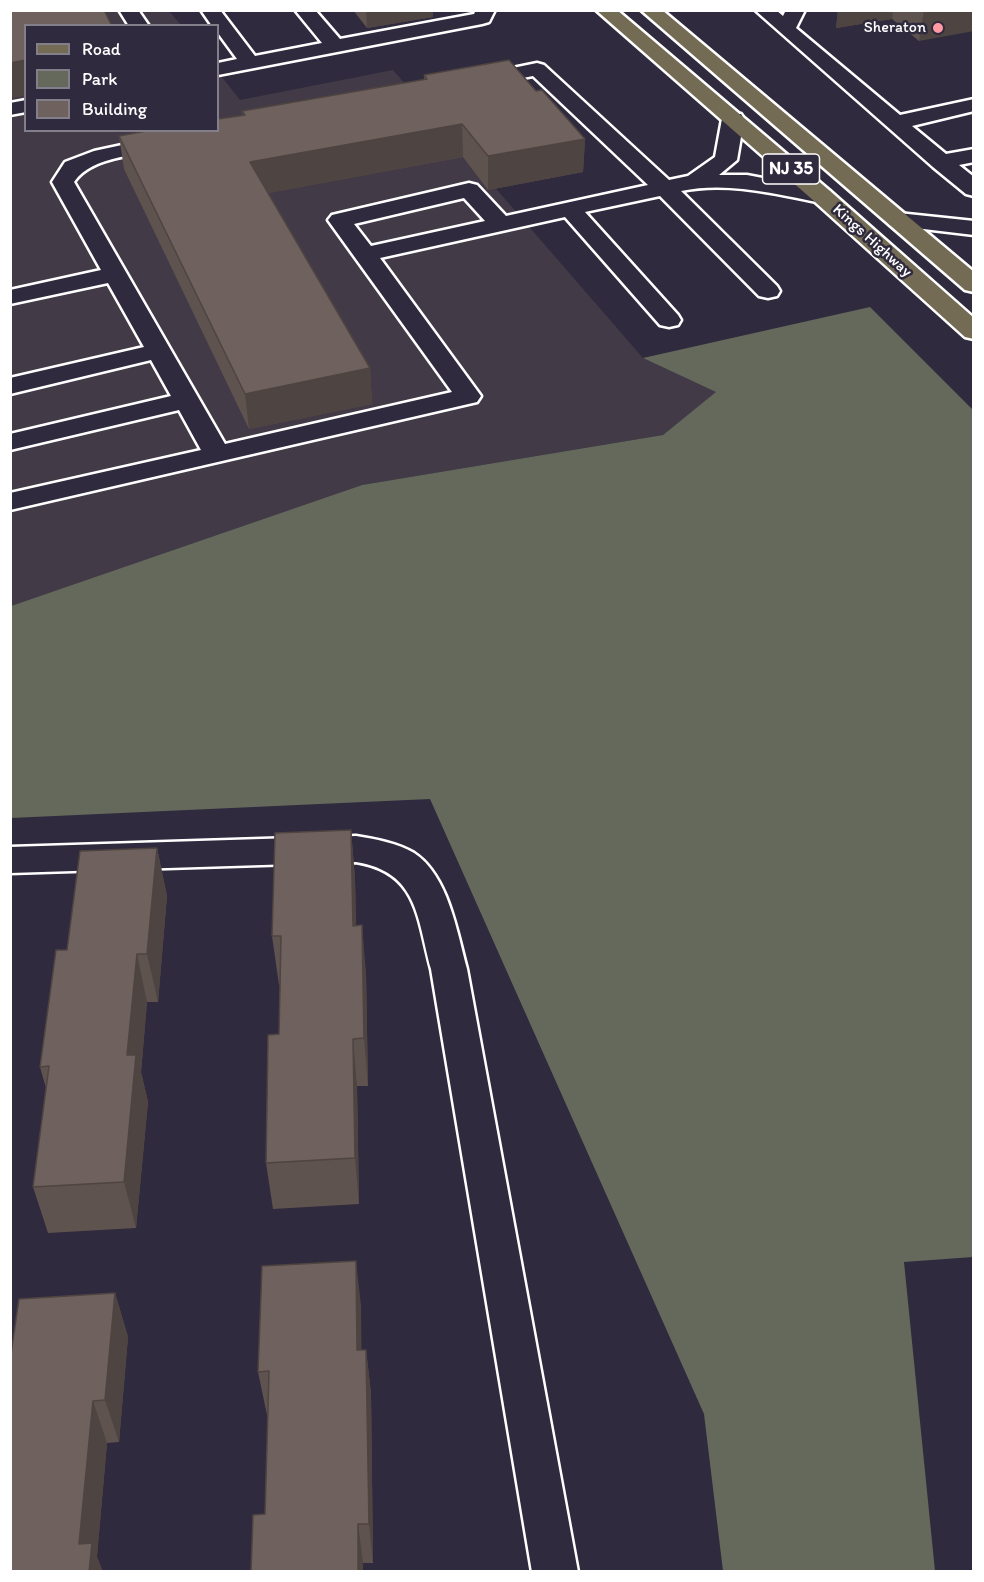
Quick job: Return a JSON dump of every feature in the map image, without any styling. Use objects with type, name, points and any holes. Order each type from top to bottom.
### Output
[{"type":"main road","name":"Kings Highway","points":[[605,10],[822,196],[974,332]]},
{"type":"main road","name":"Kings Highway","points":[[650,10],[974,285]]},
{"type":"main road","points":[[673,10],[687,42]]},
{"type":"lane","points":[[128,10],[138,24]]},
{"type":"lane","points":[[210,10],[250,63]]},
{"type":"lane","points":[[304,10],[335,46]]},
{"type":"lane","points":[[219,69],[482,18],[486,10]]},
{"type":"lane","points":[[764,10],[974,189]]},
{"type":"lane","points":[[785,29],[796,10]]},
{"type":"lane","points":[[454,86],[537,69],[665,188],[768,291]]},
{"type":"lane","points":[[895,123],[974,105]]},
{"type":"lane","points":[[695,181],[726,160],[732,119]]},
{"type":"lane","points":[[184,139],[102,156],[73,167],[63,182],[217,454]]},
{"type":"lane","points":[[941,162],[974,155]]},
{"type":"lane","points":[[366,254],[695,181],[747,182],[822,196]]},
{"type":"lane","points":[[10,502],[468,396],[340,220],[469,190],[501,224]]},
{"type":"lane","points":[[570,209],[669,320]]},
{"type":"lane","points":[[898,220],[974,228]]},
{"type":"lane","points":[[10,297],[115,274]]},
{"type":"lane","points":[[10,386],[159,351]]},
{"type":"lane","points":[[10,442],[186,400]]},
{"type":"lane","points":[[10,860],[108,855],[356,849],[384,854],[408,866],[420,880],[439,932],[449,969],[555,1572]]},
{"type":"shaded area","points":[[10,11],[169,11],[180,24],[24,24],[24,132],[219,132],[219,73],[240,100],[393,70],[643,358],[717,392],[663,435],[362,485],[11,606]]},
{"type":"green space","points":[[870,307],[973,410],[973,1257],[904,1262],[935,1571],[723,1571],[704,1414],[430,799],[11,818],[11,606],[362,485],[663,435],[716,392],[643,358]]},
{"type":"building","points":[[10,10],[104,10],[111,24],[24,24],[24,60],[10,63]]},
{"type":"building","points":[[509,60],[536,91],[542,90],[585,139],[488,156],[462,124],[250,162],[370,368],[245,394],[119,136],[140,132],[219,132],[219,119],[245,115],[242,111],[427,79],[424,75]]},
{"type":"building","points":[[351,830],[353,926],[362,925],[364,1038],[353,1039],[355,1158],[266,1163],[268,1035],[279,1034],[281,936],[272,936],[275,833]]},
{"type":"building","points":[[157,848],[147,954],[137,954],[127,1055],[136,1055],[124,1182],[33,1187],[49,1066],[40,1067],[56,950],[67,950],[80,851]]},
{"type":"building","points":[[356,1261],[357,1350],[366,1350],[369,1524],[358,1524],[358,1572],[251,1572],[253,1515],[265,1514],[269,1371],[258,1372],[262,1266]]},
{"type":"building","points":[[115,1293],[105,1400],[93,1401],[79,1544],[92,1543],[89,1572],[10,1572],[10,1361],[19,1299]]},
{"type":"place","name":"Sheraton","points":[[938,28]]}]
